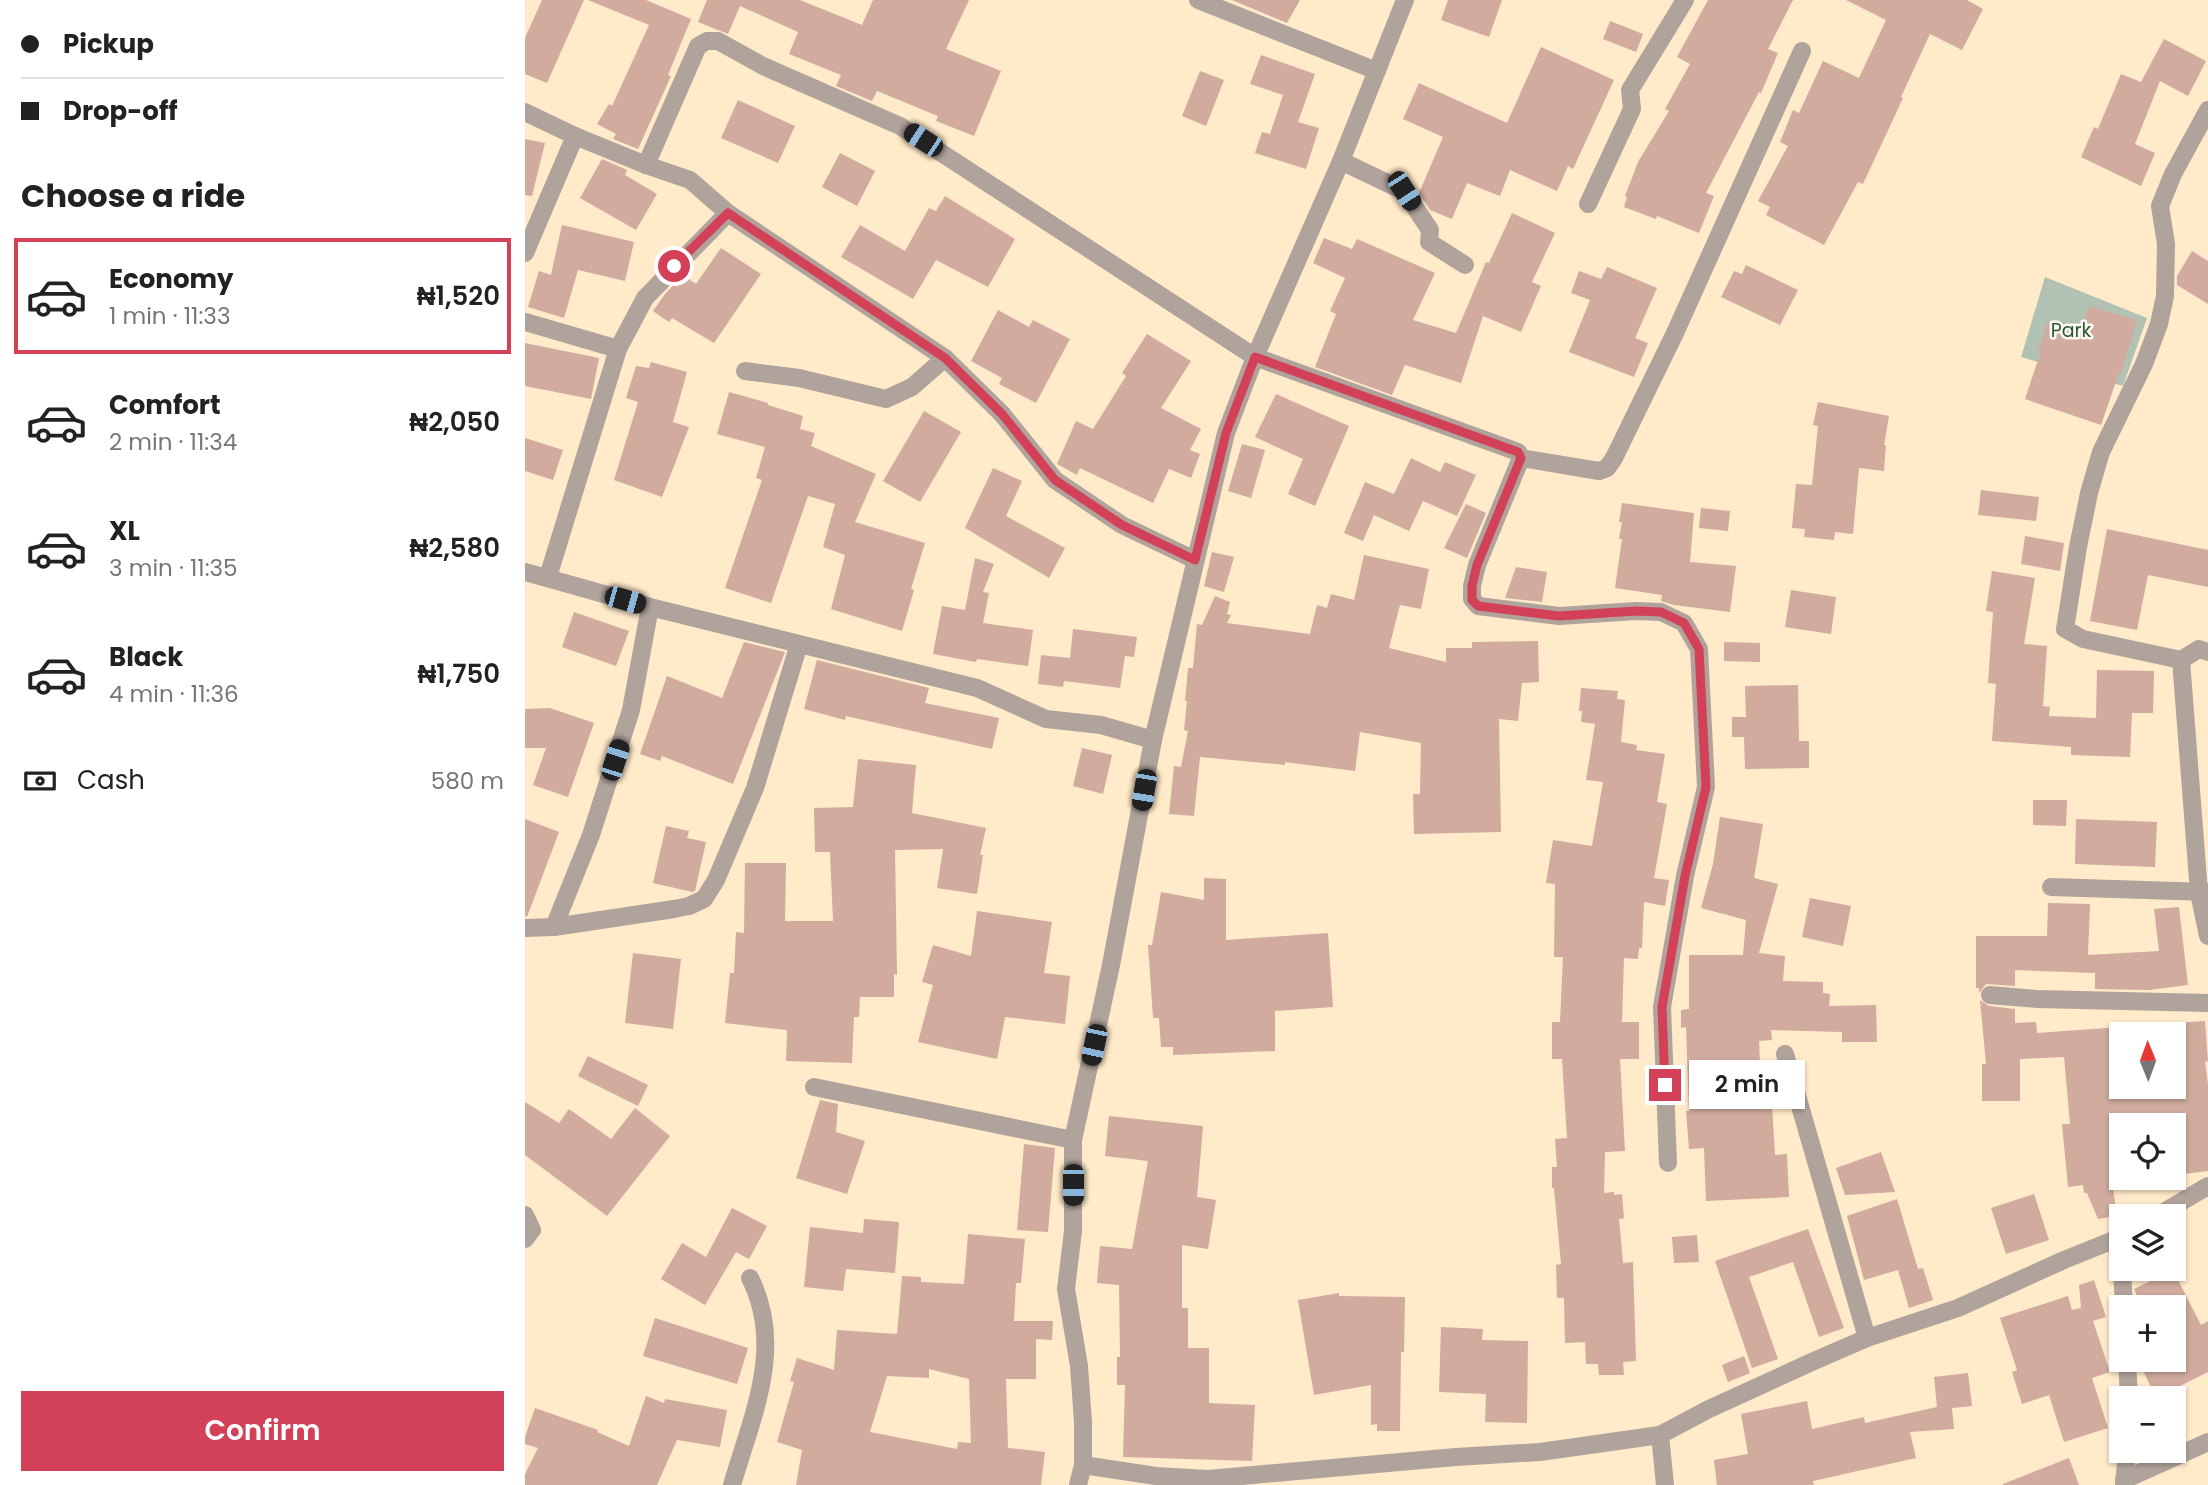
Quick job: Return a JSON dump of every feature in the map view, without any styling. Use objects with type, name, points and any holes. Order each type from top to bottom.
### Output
[{"type":"street","points":[[1198,0],[1377,71]]},
{"type":"street","points":[[1078,1485],[1083,1465],[1083,1422],[1079,1366],[1066,1289],[1073,1231],[1073,1140],[1111,965],[1153,740],[1226,433],[1255,357],[1341,161],[1405,0]]},
{"type":"street","points":[[1588,204],[1632,109],[1630,90],[1685,0]]},
{"type":"street","points":[[646,165],[698,46],[707,41],[718,41],[763,66],[900,126],[1255,357],[1518,452],[1521,458],[1477,565],[1472,600],[1478,606],[1559,616],[1661,612],[1684,623],[1699,649],[1706,787],[1685,876],[1662,1007],[1668,1163]]},
{"type":"street","points":[[1521,458],[1599,471],[1607,468],[1614,458],[1675,333],[1802,51]]},
{"type":"street","points":[[2208,110],[2173,174],[2160,206],[2167,244],[2165,296],[2159,324],[2101,453],[2089,493],[2065,629],[2083,639],[2181,660],[2199,649],[2208,652]]},
{"type":"street","points":[[525,112],[575,136],[690,180],[728,213],[945,358],[1002,414],[1055,480],[1122,525],[1195,560]]},
{"type":"street","points":[[525,253],[575,136]]},
{"type":"street","points":[[1341,161],[1404,191],[1430,230],[1429,242],[1465,265]]},
{"type":"street","points":[[548,578],[618,349],[645,298],[728,213]]},
{"type":"street","points":[[525,322],[618,349]]},
{"type":"street","points":[[745,371],[799,378],[886,399],[912,387],[945,358]]},
{"type":"street","points":[[525,572],[650,607],[977,688],[1046,719],[1101,725],[1153,740]]},
{"type":"street","points":[[554,927],[591,835],[631,710],[650,607]]},
{"type":"street","points":[[525,928],[554,927],[689,906],[704,899],[716,880],[755,788],[799,644]]},
{"type":"street","points":[[2181,660],[2208,936]]},
{"type":"street","points":[[2051,887],[2203,892]]},
{"type":"street","points":[[1990,995],[2037,999],[2208,1003]]},
{"type":"street","points":[[1785,1054],[1867,1338]]},
{"type":"street","points":[[814,1087],[1073,1140]]},
{"type":"street","points":[[2177,1204],[2208,1186]]},
{"type":"street","points":[[525,1215],[532,1230],[525,1239]]},
{"type":"street","points":[[1083,1465],[1208,1482],[1456,1457],[1540,1452],[1660,1435],[1721,1404],[1867,1338],[1958,1308],[2064,1259],[2109,1242]]},
{"type":"street","points":[[732,1485],[763,1376],[767,1345],[759,1296],[750,1278]]},
{"type":"street","points":[[1660,1435],[1665,1485]]},
{"type":"street","points":[[2124,1483],[2208,1442]]},
{"type":"street","points":[[2124,1483],[2126,1463]]},
{"type":"green space","name":"Park","points":[[2045,277],[2147,318],[2123,386],[2021,357]]},
{"type":"building","points":[[542,0],[584,0],[547,83],[525,74],[525,38]]},
{"type":"building","points":[[588,0],[646,0],[691,19],[668,75],[671,76],[638,149],[613,139],[616,134],[597,124],[609,104],[612,106],[649,25]]},
{"type":"building","points":[[707,0],[800,0],[862,25],[873,0],[969,0],[946,49],[1001,71],[974,136],[936,121],[938,116],[877,91],[872,101],[836,86],[841,75],[789,54],[798,32],[740,6],[728,34],[698,22]]},
{"type":"building","points":[[1232,0],[1300,0],[1287,23]]},
{"type":"building","points":[[1448,0],[1502,0],[1489,37],[1441,20]]},
{"type":"building","points":[[1708,0],[1793,0],[1768,49],[1778,53],[1761,93],[1759,92],[1706,193],[1714,196],[1699,233],[1657,216],[1656,219],[1624,207],[1625,196],[1638,162],[1669,111],[1665,109],[1690,64],[1677,57]]},
{"type":"building","points":[[1846,0],[1967,0],[1983,9],[1962,50],[1930,34],[1863,184],[1858,182],[1824,245],[1766,215],[1770,207],[1758,201],[1788,146],[1780,142],[1793,110],[1799,113],[1823,61],[1859,78],[1886,20]]},
{"type":"building","points":[[1610,21],[1643,34],[1636,52],[1603,39]]},
{"type":"building","points":[[2164,39],[2206,61],[2188,96],[2160,81],[2135,144],[2155,153],[2141,186],[2081,157],[2094,127],[2098,129],[2121,74],[2141,82]]},
{"type":"building","points":[[1541,47],[1614,80],[1573,169],[1568,166],[1557,191],[1510,170],[1500,196],[1467,183],[1452,219],[1430,210],[1419,193],[1443,137],[1403,119],[1419,83],[1507,123]]},
{"type":"building","points":[[1261,55],[1315,74],[1298,122],[1319,128],[1306,169],[1255,153],[1262,132],[1270,134],[1283,95],[1250,84]]},
{"type":"building","points":[[1200,71],[1224,80],[1206,126],[1182,116]]},
{"type":"building","points":[[738,100],[795,126],[778,163],[721,138]]},
{"type":"building","points":[[525,139],[545,143],[532,196],[525,195]]},
{"type":"building","points":[[840,153],[875,171],[857,206],[822,187]]},
{"type":"building","points":[[602,159],[627,170],[625,175],[657,194],[636,230],[580,198]]},
{"type":"building","points":[[945,196],[1015,239],[988,287],[936,260],[913,299],[841,257],[860,225],[905,251],[929,208],[936,211]]},
{"type":"building","points":[[1512,213],[1555,233],[1532,282],[1541,286],[1521,332],[1483,316],[1461,383],[1405,365],[1392,395],[1315,367],[1336,314],[1330,311],[1345,278],[1313,263],[1324,238],[1352,249],[1357,239],[1435,273],[1413,320],[1456,333],[1486,262],[1489,263]]},
{"type":"building","points":[[562,225],[634,242],[625,281],[578,270],[564,318],[528,307],[539,271],[551,275]]},
{"type":"building","points":[[721,248],[761,274],[714,343],[672,318],[669,322],[653,311],[683,275],[696,284]]},
{"type":"building","points":[[2192,251],[2208,261],[2208,304],[2177,285],[2177,276]]},
{"type":"building","points":[[1746,265],[1798,290],[1780,325],[1721,297],[1734,271],[1742,274]]},
{"type":"building","points":[[1607,267],[1657,288],[1635,338],[1648,343],[1634,377],[1569,352],[1590,300],[1571,293],[1579,271],[1601,279]]},
{"type":"building","points":[[2089,306],[2137,320],[2121,374],[2119,373],[2101,425],[2025,399],[2047,323],[2081,333]]},
{"type":"building","points":[[998,310],[1029,327],[1033,320],[1070,339],[1036,403],[999,384],[1002,378],[971,361]]},
{"type":"building","points":[[1147,334],[1191,361],[1161,408],[1201,429],[1190,450],[1200,454],[1191,478],[1169,469],[1153,503],[1080,468],[1077,475],[1057,464],[1076,421],[1093,429],[1126,376],[1122,373]]},
{"type":"building","points":[[525,343],[599,358],[591,399],[525,386]]},
{"type":"building","points":[[651,362],[687,372],[673,422],[689,427],[662,497],[614,480],[638,402],[626,398],[636,366],[649,368]]},
{"type":"building","points":[[729,392],[803,416],[800,429],[815,433],[811,446],[876,474],[855,522],[925,543],[902,631],[831,609],[845,555],[823,547],[835,504],[808,496],[771,603],[725,588],[762,480],[756,478],[765,447],[717,434]]},
{"type":"building","points":[[1276,394],[1349,426],[1315,506],[1288,494],[1303,459],[1255,437]]},
{"type":"building","points":[[1818,402],[1889,416],[1884,445],[1884,471],[1859,468],[1853,534],[1835,532],[1834,540],[1804,537],[1805,529],[1792,528],[1796,484],[1812,485],[1818,426],[1813,425]]},
{"type":"building","points":[[924,411],[961,432],[920,502],[883,481]]},
{"type":"building","points":[[525,438],[563,450],[553,480],[525,471]]},
{"type":"building","points":[[1242,444],[1265,450],[1251,498],[1228,491]]},
{"type":"building","points":[[1411,458],[1440,472],[1445,462],[1476,475],[1457,516],[1423,501],[1409,531],[1374,515],[1363,541],[1344,533],[1365,482],[1394,494]]},
{"type":"building","points":[[993,468],[1022,481],[1006,516],[1065,548],[1049,578],[965,528]]},
{"type":"building","points":[[1981,490],[2039,497],[2036,521],[1978,515]]},
{"type":"building","points":[[1622,503],[1694,513],[1690,562],[1736,566],[1730,612],[1674,605],[1661,601],[1662,595],[1615,588],[1622,539],[1619,539],[1622,522],[1619,522]]},
{"type":"building","points":[[1466,504],[1486,513],[1467,558],[1444,548]]},
{"type":"building","points":[[1701,508],[1730,511],[1728,531],[1699,528]]},
{"type":"building","points":[[2107,529],[2208,550],[2208,587],[2148,575],[2137,630],[2090,621]]},
{"type":"building","points":[[2025,536],[2064,543],[2060,571],[2021,564]]},
{"type":"building","points":[[1212,552],[1234,557],[1224,592],[1204,586]]},
{"type":"building","points":[[1364,555],[1429,569],[1421,609],[1400,605],[1389,648],[1446,662],[1446,648],[1472,648],[1472,642],[1538,641],[1539,682],[1522,683],[1518,721],[1499,719],[1501,832],[1414,834],[1413,794],[1420,794],[1421,743],[1360,732],[1355,771],[1285,762],[1285,765],[1200,757],[1194,816],[1169,814],[1174,766],[1181,767],[1188,731],[1184,730],[1185,701],[1188,668],[1193,668],[1197,624],[1202,625],[1215,596],[1230,602],[1227,614],[1231,615],[1227,623],[1310,634],[1317,605],[1327,608],[1331,594],[1354,600]]},
{"type":"building","points":[[975,558],[994,564],[983,592],[989,593],[983,623],[1033,630],[1028,666],[977,659],[976,662],[933,654],[942,606],[965,610]]},
{"type":"building","points":[[1516,567],[1547,572],[1542,602],[1505,598]]},
{"type":"building","points":[[1992,571],[2035,578],[2024,644],[2047,646],[2043,706],[2050,707],[2049,716],[2096,718],[2097,670],[2154,671],[2153,713],[2132,713],[2130,757],[2071,755],[2071,747],[1992,741],[1996,684],[1988,683],[1993,612],[1986,611]]},
{"type":"building","points":[[1791,590],[1836,597],[1831,634],[1785,627]]},
{"type":"building","points":[[574,612],[629,631],[616,666],[562,647]]},
{"type":"building","points":[[1073,629],[1137,637],[1134,657],[1125,656],[1120,688],[1064,681],[1063,687],[1038,684],[1041,655],[1070,658]]},
{"type":"building","points":[[744,642],[785,652],[733,784],[662,756],[660,761],[640,754],[667,676],[722,698]]},
{"type":"building","points":[[1724,642],[1760,643],[1760,662],[1724,661]]},
{"type":"building","points":[[817,660],[929,688],[925,703],[999,718],[992,749],[846,716],[845,720],[804,709]]},
{"type":"building","points":[[1798,685],[1799,741],[1809,741],[1809,768],[1745,769],[1744,737],[1732,737],[1732,717],[1746,717],[1745,686]]},
{"type":"building","points":[[1581,688],[1618,691],[1617,699],[1625,700],[1621,742],[1637,745],[1636,750],[1665,754],[1657,802],[1667,804],[1654,878],[1669,880],[1665,906],[1644,902],[1642,948],[1639,948],[1638,959],[1624,958],[1622,1022],[1639,1022],[1639,1059],[1620,1059],[1625,1151],[1605,1152],[1604,1193],[1622,1194],[1624,1218],[1619,1219],[1623,1263],[1633,1262],[1636,1361],[1623,1362],[1624,1375],[1599,1375],[1598,1364],[1586,1364],[1585,1342],[1565,1343],[1564,1298],[1557,1298],[1556,1265],[1561,1264],[1552,1167],[1557,1167],[1555,1139],[1567,1138],[1562,1059],[1552,1059],[1552,1022],[1560,1022],[1563,957],[1554,957],[1555,884],[1546,883],[1553,840],[1592,846],[1603,782],[1586,780],[1595,724],[1581,722]]},
{"type":"building","points":[[550,708],[594,723],[568,797],[533,785],[546,748],[525,748],[525,709]]},
{"type":"building","points":[[1082,748],[1112,755],[1103,794],[1073,786]]},
{"type":"building","points":[[858,759],[916,765],[912,813],[986,828],[980,855],[983,855],[977,894],[937,888],[943,849],[895,850],[897,975],[894,974],[894,997],[860,997],[859,1017],[854,1017],[852,1063],[786,1061],[787,1030],[725,1023],[730,973],[734,973],[736,932],[744,933],[745,863],[786,863],[785,921],[833,921],[830,852],[815,852],[814,808],[853,807]]},
{"type":"building","points":[[2033,800],[2067,800],[2066,826],[2033,825]]},
{"type":"building","points":[[1720,817],[1763,824],[1754,878],[1778,884],[1759,953],[1785,956],[1783,981],[1823,982],[1823,993],[1830,994],[1829,1006],[1876,1005],[1877,1042],[1842,1042],[1842,1032],[1771,1030],[1772,1040],[1759,1041],[1762,1106],[1772,1105],[1775,1155],[1787,1154],[1789,1197],[1706,1201],[1704,1148],[1689,1149],[1686,1027],[1681,1028],[1681,1010],[1689,1009],[1689,955],[1743,955],[1746,920],[1701,908],[1713,864]]},
{"type":"building","points":[[525,819],[559,832],[527,917],[525,916]]},
{"type":"building","points":[[2076,819],[2157,822],[2155,867],[2075,864]]},
{"type":"building","points":[[666,826],[689,831],[687,838],[706,842],[695,891],[653,883]]},
{"type":"building","points":[[1204,878],[1226,879],[1226,940],[1328,933],[1333,1007],[1275,1011],[1275,1051],[1173,1055],[1173,1047],[1161,1047],[1159,1018],[1153,1018],[1148,945],[1152,945],[1161,892],[1204,900]]},
{"type":"building","points":[[1810,898],[1851,906],[1843,946],[1802,937]]},
{"type":"building","points":[[2048,903],[2090,904],[2088,955],[2159,951],[2154,909],[2179,907],[2188,985],[2149,990],[2095,989],[2095,973],[2015,970],[2015,986],[1986,984],[1979,993],[1979,988],[1976,988],[1976,936],[2047,936]]},
{"type":"building","points":[[977,911],[1052,922],[1044,973],[1070,976],[1065,1024],[1005,1017],[997,1059],[918,1042],[933,985],[922,982],[933,945],[971,956]]},
{"type":"building","points":[[633,953],[681,959],[673,1029],[625,1023]]},
{"type":"building","points":[[1980,1000],[1989,1006],[2015,1009],[2015,1023],[2036,1022],[2037,1033],[2109,1028],[2109,1099],[2186,1099],[2186,1022],[2205,1021],[2208,1061],[2205,1062],[2208,1084],[2208,1171],[2186,1174],[2186,1113],[2109,1113],[2109,1190],[2113,1190],[2115,1204],[2109,1204],[2109,1217],[2098,1219],[2087,1193],[2084,1193],[2083,1185],[2068,1187],[2062,1124],[2070,1124],[2064,1057],[2020,1059],[2020,1101],[1982,1101],[1982,1064],[1986,1064]]},
{"type":"building","points":[[588,1056],[648,1085],[638,1106],[578,1076]]},
{"type":"building","points":[[820,1100],[838,1104],[836,1132],[865,1141],[847,1194],[796,1178]]},
{"type":"building","points":[[525,1102],[559,1123],[569,1109],[611,1139],[635,1108],[670,1136],[607,1216],[525,1155]]},
{"type":"building","points":[[1109,1116],[1203,1126],[1197,1197],[1216,1200],[1208,1249],[1182,1245],[1182,1308],[1188,1308],[1188,1348],[1209,1348],[1209,1403],[1255,1405],[1252,1461],[1123,1457],[1125,1385],[1117,1385],[1117,1357],[1120,1357],[1119,1285],[1097,1283],[1100,1246],[1132,1249],[1148,1161],[1105,1156]]},
{"type":"building","points":[[1024,1144],[1055,1148],[1048,1232],[1017,1230]]},
{"type":"building","points":[[1881,1152],[1895,1192],[1845,1195],[1836,1168]]},
{"type":"building","points":[[2034,1194],[2049,1240],[2006,1254],[1991,1208]]},
{"type":"building","points":[[1897,1199],[1918,1269],[1923,1268],[1933,1300],[1909,1308],[1898,1270],[1864,1280],[1847,1216]]},
{"type":"building","points":[[732,1208],[767,1226],[749,1259],[736,1252],[705,1305],[661,1279],[682,1243],[706,1257]]},
{"type":"building","points":[[864,1219],[899,1222],[895,1273],[846,1269],[843,1291],[804,1287],[810,1227],[863,1233]]},
{"type":"building","points":[[1808,1229],[1844,1328],[1819,1337],[1793,1262],[1749,1277],[1778,1359],[1752,1368],[1715,1261]]},
{"type":"building","points":[[968,1234],[1025,1239],[1021,1283],[1016,1283],[1014,1321],[1053,1321],[1052,1340],[1036,1339],[1036,1379],[1006,1379],[1008,1448],[1045,1452],[1041,1485],[796,1485],[802,1450],[777,1442],[794,1382],[790,1381],[797,1358],[834,1370],[837,1330],[897,1334],[902,1276],[921,1277],[921,1282],[964,1284]],"holes":[[[929,1369],[969,1379],[971,1443],[958,1442],[957,1449],[870,1432],[887,1376],[929,1378]]]},
{"type":"building","points":[[1697,1235],[1699,1262],[1674,1263],[1672,1237]]},
{"type":"building","points":[[2094,1280],[2106,1317],[2093,1321],[2110,1372],[2092,1378],[2108,1428],[2064,1442],[2049,1395],[2022,1404],[2012,1372],[2017,1370],[2000,1318],[2068,1296],[2072,1310],[2081,1308],[2079,1285]]},
{"type":"building","points":[[2150,1281],[2179,1281],[2186,1295],[2137,1295],[2134,1289]]},
{"type":"building","points":[[1339,1293],[1339,1296],[1405,1297],[1400,1431],[1377,1431],[1377,1424],[1371,1425],[1371,1385],[1314,1395],[1298,1300]]},
{"type":"building","points":[[2186,1296],[2201,1325],[2208,1321],[2208,1372],[2180,1386],[2150,1386],[2144,1372],[2186,1372]]},
{"type":"building","points":[[655,1318],[748,1348],[737,1384],[643,1356]]},
{"type":"building","points":[[1441,1327],[1483,1329],[1482,1340],[1528,1341],[1527,1423],[1485,1422],[1486,1394],[1439,1392]]},
{"type":"building","points":[[1744,1356],[1750,1373],[1728,1382],[1722,1365]]},
{"type":"building","points":[[1968,1373],[1972,1406],[1952,1408],[1954,1429],[1910,1432],[1916,1458],[1813,1481],[1814,1485],[1717,1485],[1714,1460],[1748,1454],[1741,1414],[1807,1401],[1812,1429],[1864,1417],[1865,1423],[1937,1407],[1934,1377]]},
{"type":"building","points":[[646,1396],[664,1403],[665,1399],[727,1410],[720,1447],[677,1440],[657,1485],[525,1485],[525,1474],[538,1448],[525,1444],[535,1408],[598,1430],[597,1432],[629,1446]]},
{"type":"building","points":[[2069,1458],[2079,1485],[2003,1485],[2003,1484]]},
{"type":"route","points":[[674,266],[728,213],[945,358],[1002,414],[1055,480],[1122,525],[1195,560],[1226,433],[1255,357],[1518,452],[1521,458],[1477,565],[1472,600],[1478,606],[1559,616],[1661,612],[1684,623],[1699,649],[1706,787],[1685,876],[1662,1007],[1665,1085]]}]
